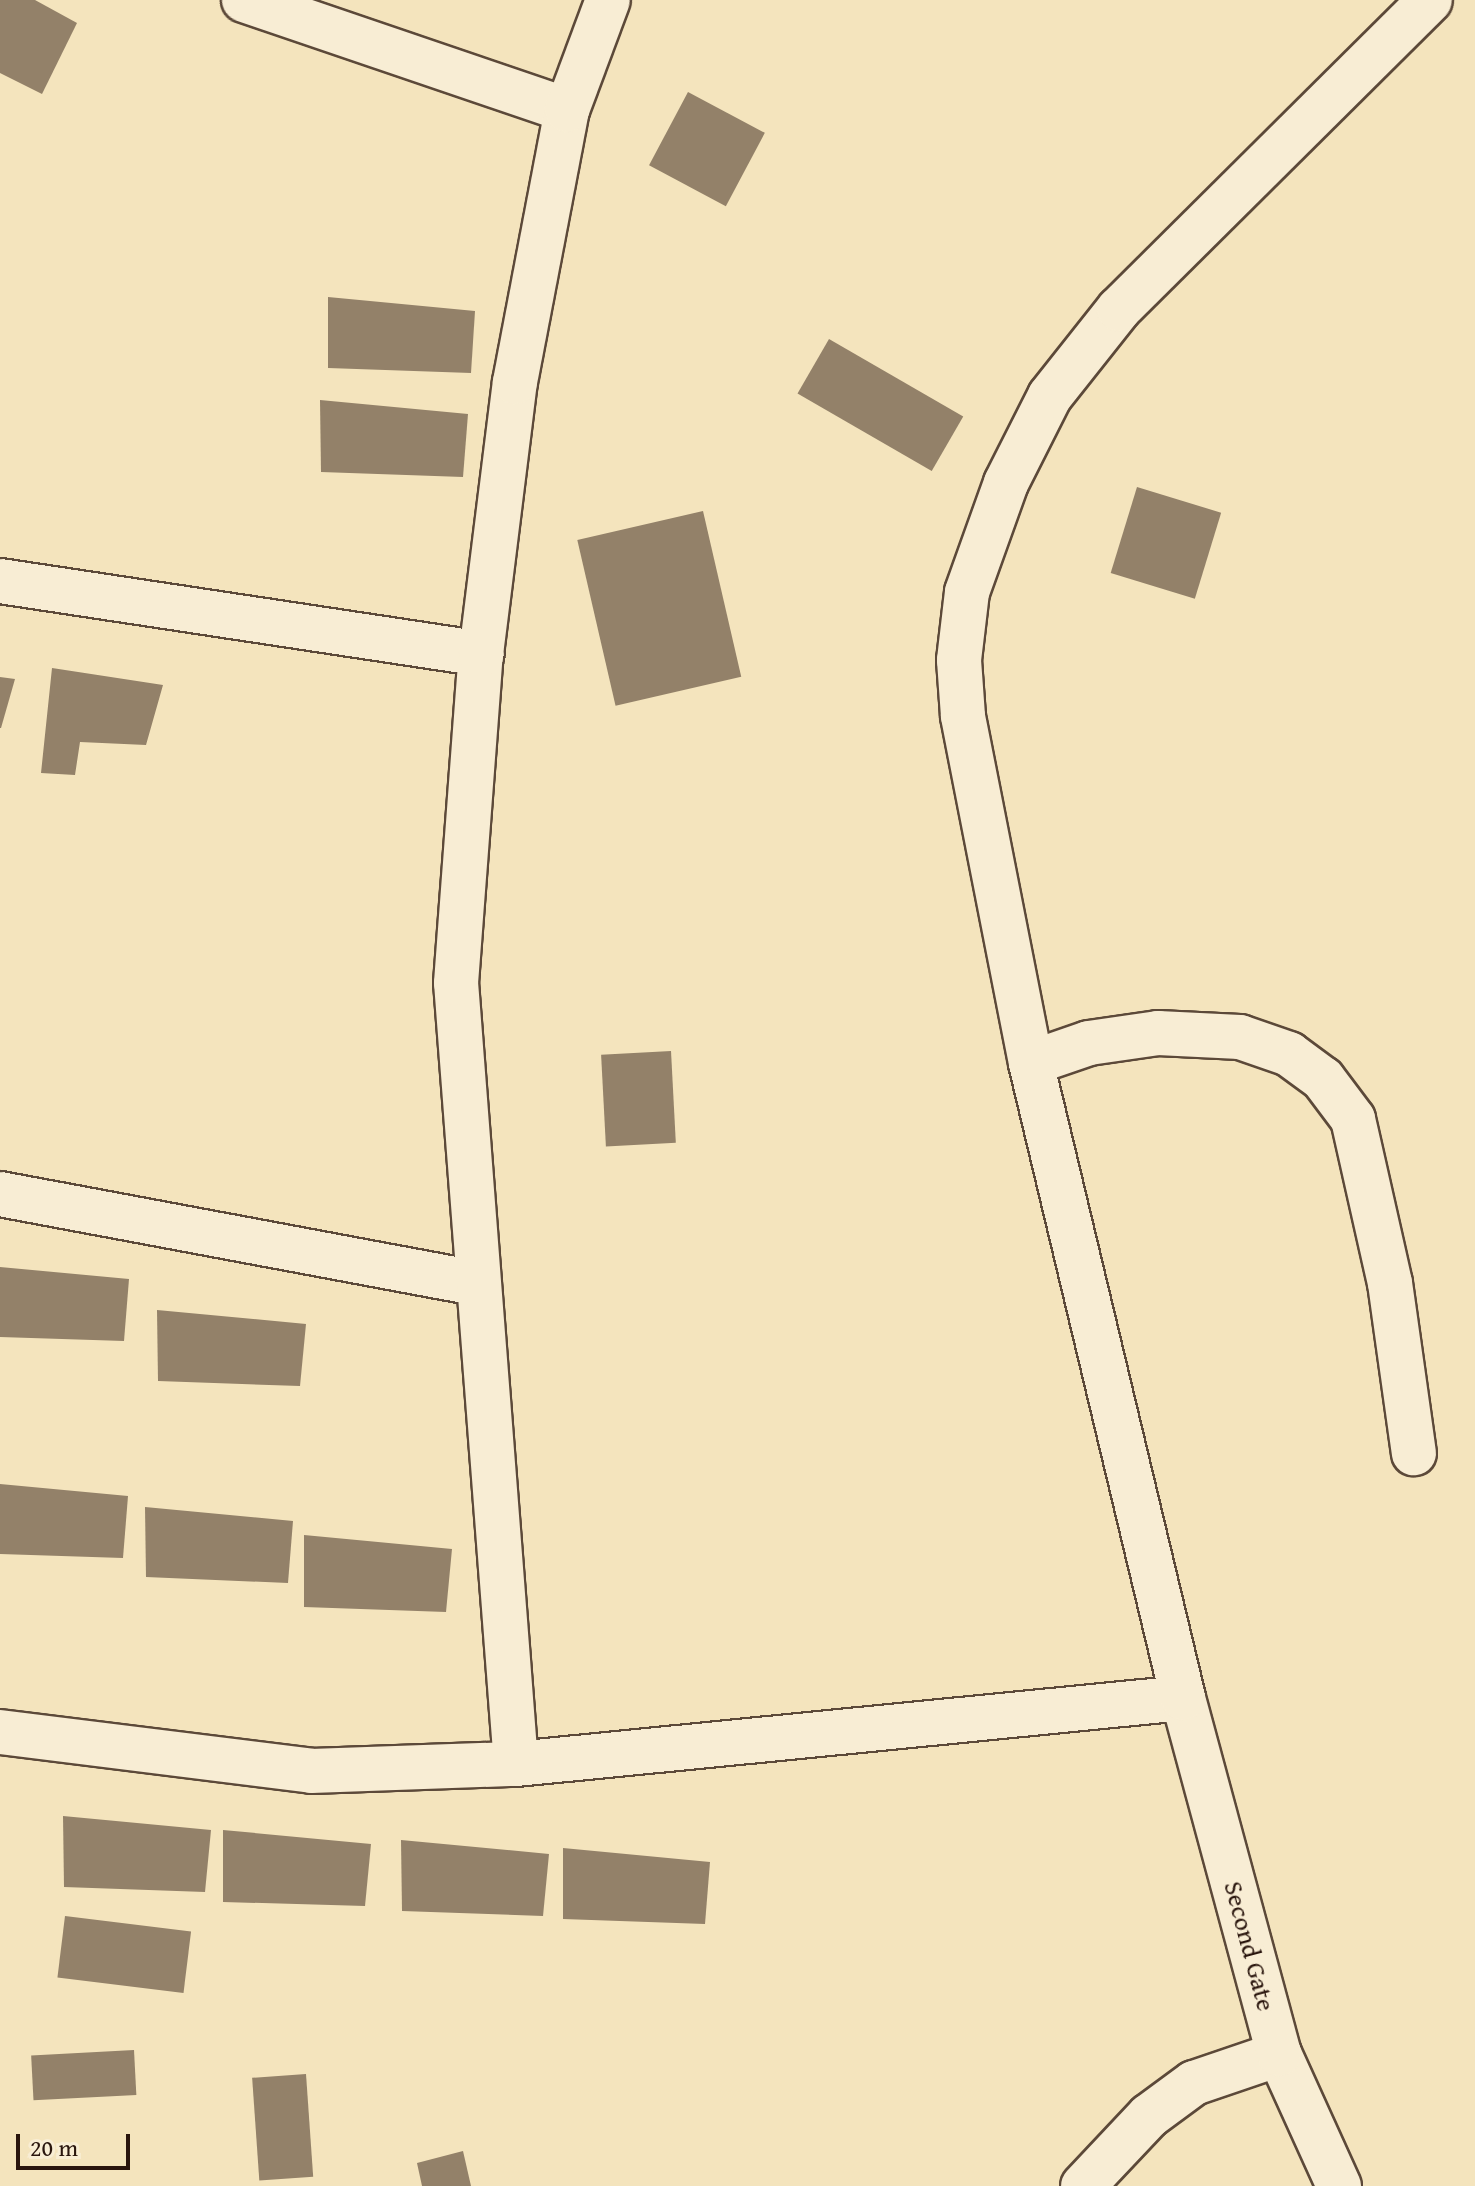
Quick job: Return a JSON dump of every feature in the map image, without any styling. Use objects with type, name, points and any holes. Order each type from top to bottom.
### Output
[{"type":"street","points":[[244,0],[567,110]]},
{"type":"street","points":[[516,1764],[475,1283],[456,983],[481,654],[515,382],[567,110],[608,0]]},
{"type":"street","name":"Second Gate","points":[[1339,2186],[1279,2054],[1183,1698],[1031,1063],[963,716],[959,660],[967,592],[1006,483],[1050,396],[1119,309],[1422,2]]},
{"type":"street","points":[[0,581],[481,654]]},
{"type":"street","points":[[1031,1063],[1089,1043],[1158,1033],[1240,1037],[1289,1054],[1323,1079],[1353,1119],[1390,1283],[1414,1453]]},
{"type":"street","points":[[0,1194],[475,1283]]},
{"type":"street","points":[[0,1732],[311,1771],[516,1764],[1183,1698]]},
{"type":"street","points":[[1083,2186],[1149,2116],[1194,2083],[1279,2054]]},
{"type":"building","points":[[0,0],[35,0],[77,23],[42,94],[0,73]]},
{"type":"building","points":[[688,92],[765,133],[726,206],[649,165]]},
{"type":"building","points":[[328,297],[475,311],[471,373],[328,368]]},
{"type":"building","points":[[829,339],[963,416],[932,471],[798,394]]},
{"type":"building","points":[[320,400],[468,414],[463,477],[321,472]]},
{"type":"building","points":[[1137,487],[1221,513],[1195,599],[1111,573]]},
{"type":"building","points":[[703,511],[741,677],[616,706],[577,540]]},
{"type":"building","points":[[52,668],[163,685],[146,745],[80,742],[75,775],[41,773]]},
{"type":"building","points":[[0,677],[15,679],[1,728],[0,728]]},
{"type":"building","points":[[671,1051],[676,1143],[606,1147],[601,1055]]},
{"type":"building","points":[[0,1267],[129,1279],[124,1341],[0,1337]]},
{"type":"building","points":[[157,1310],[306,1324],[300,1386],[158,1381]]},
{"type":"building","points":[[0,1484],[128,1496],[123,1558],[0,1554]]},
{"type":"building","points":[[145,1507],[293,1521],[288,1583],[146,1577]]},
{"type":"building","points":[[304,1535],[452,1549],[446,1612],[304,1607]]},
{"type":"building","points":[[63,1816],[211,1830],[205,1892],[64,1887]]},
{"type":"building","points":[[223,1830],[371,1844],[365,1906],[223,1902]]},
{"type":"building","points":[[401,1840],[549,1854],[543,1916],[402,1911]]},
{"type":"building","points":[[563,1848],[710,1862],[705,1924],[563,1919]]},
{"type":"building","points":[[65,1916],[191,1931],[183,1993],[57,1978]]},
{"type":"building","points":[[134,2050],[136,2095],[33,2100],[31,2055]]},
{"type":"building","points":[[306,2074],[313,2177],[259,2181],[252,2078]]},
{"type":"building","points":[[463,2151],[471,2186],[422,2186],[417,2163]]}]
